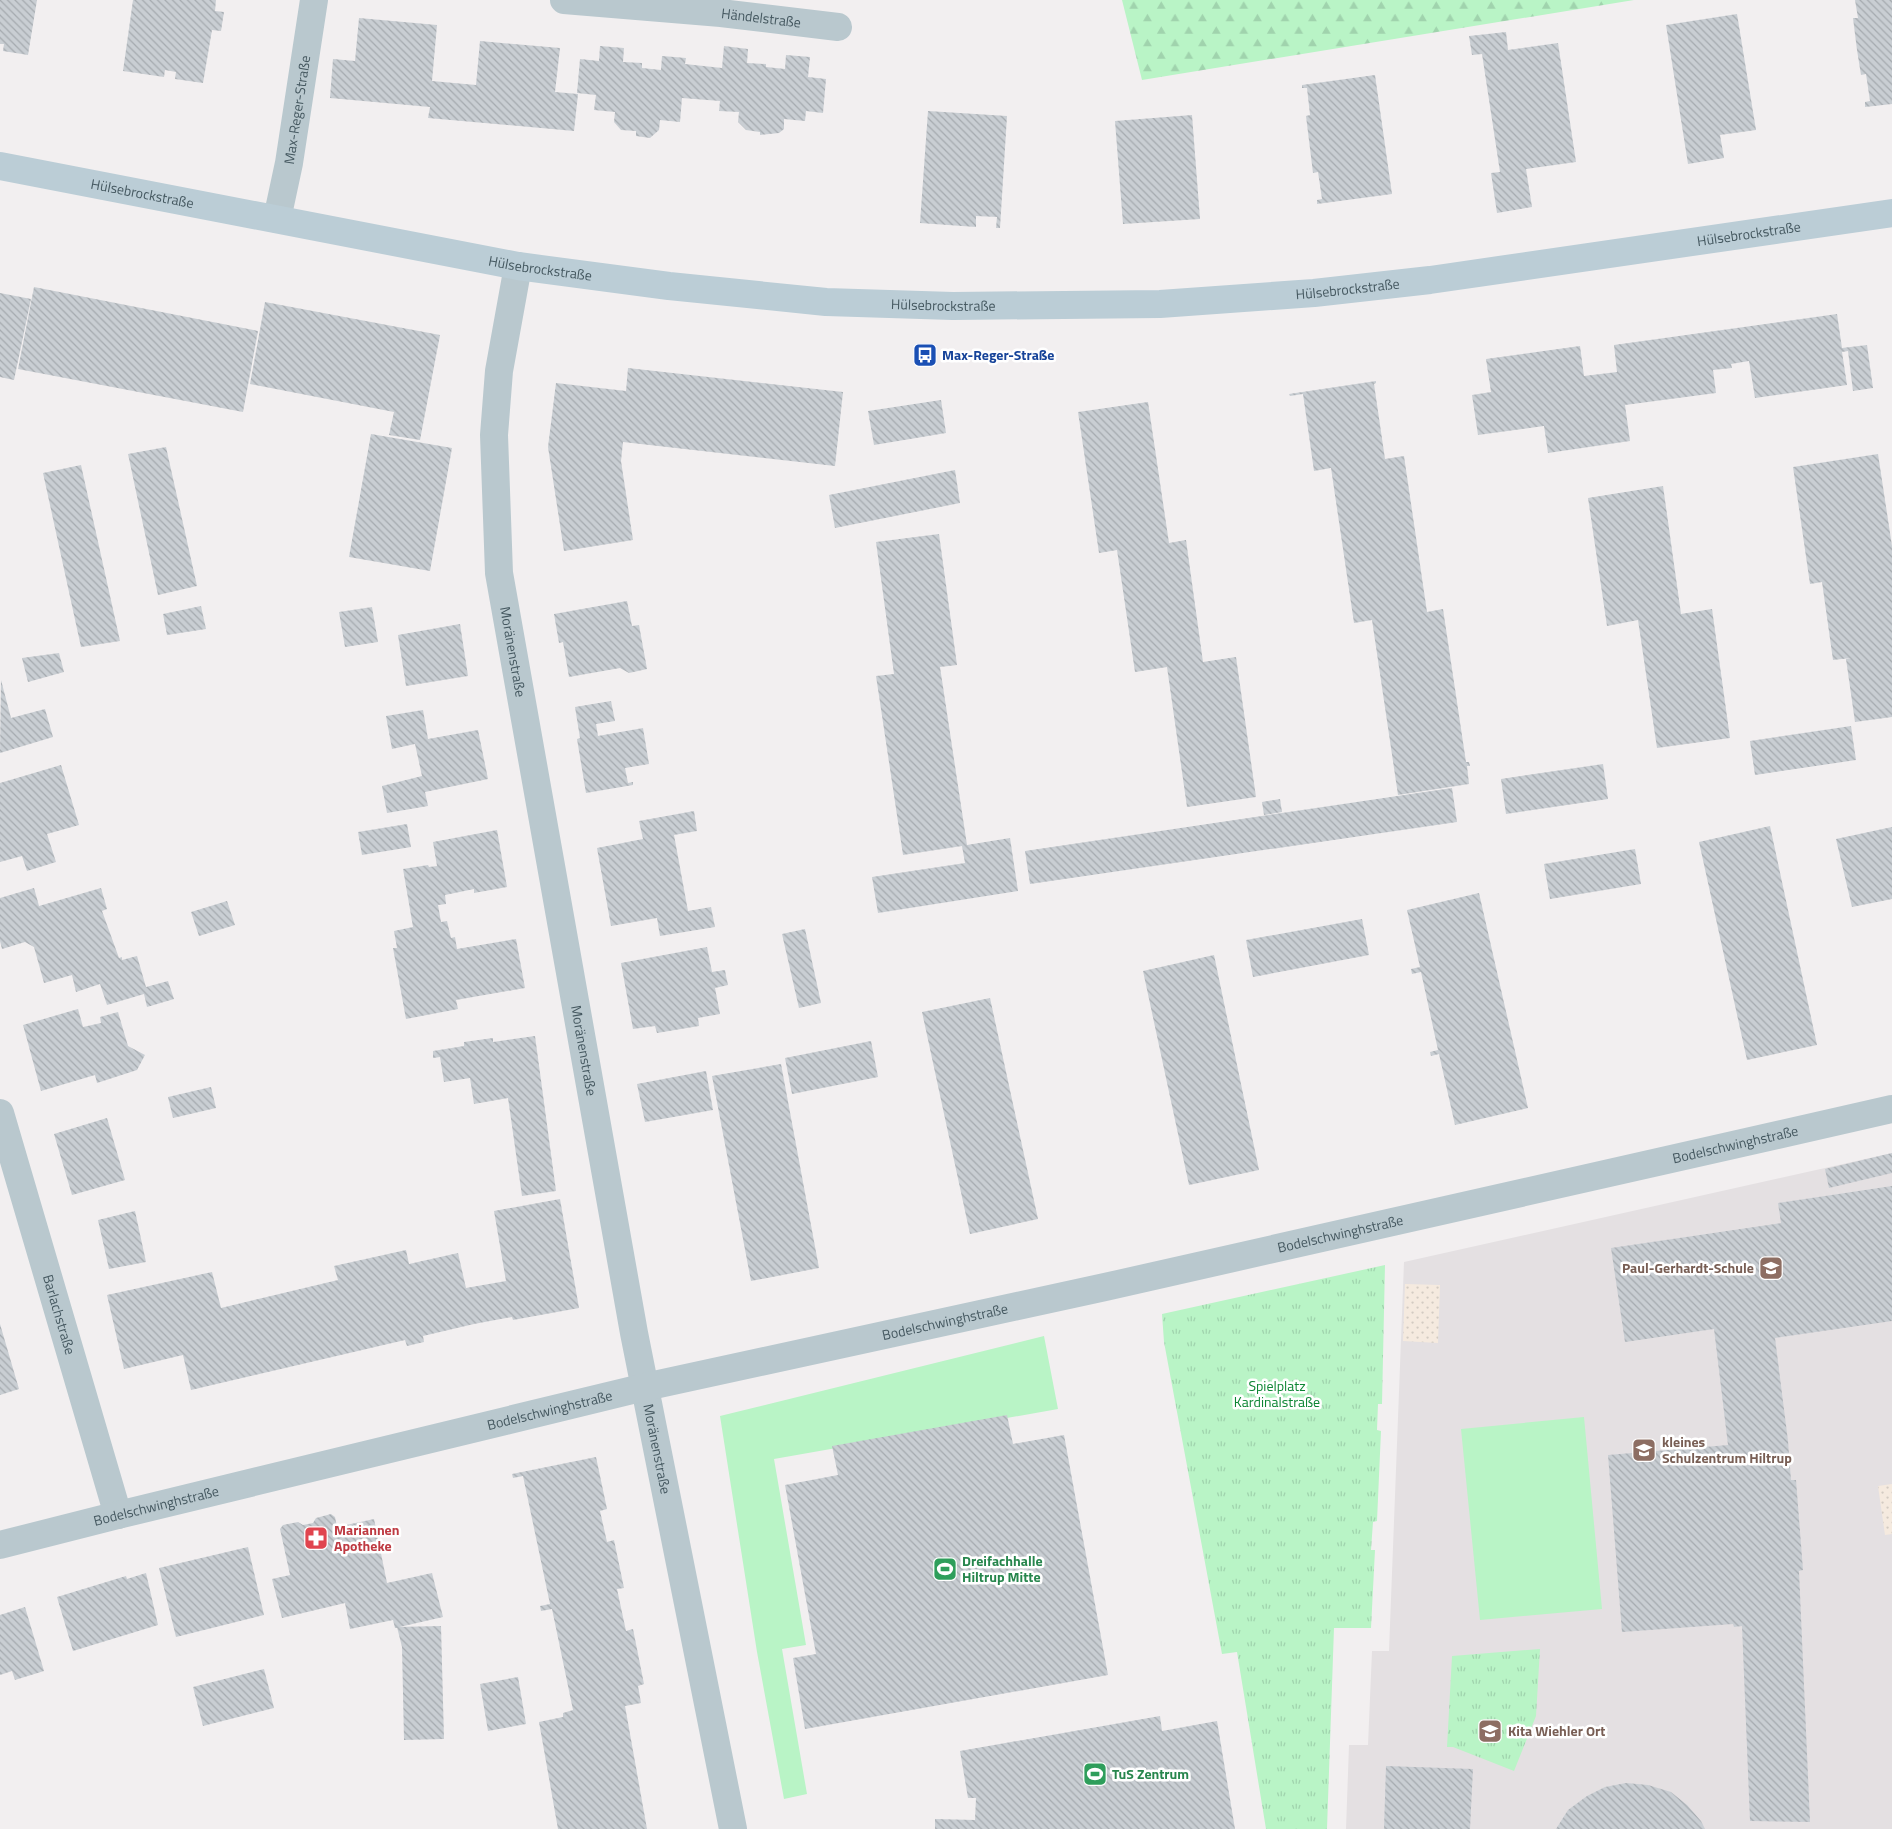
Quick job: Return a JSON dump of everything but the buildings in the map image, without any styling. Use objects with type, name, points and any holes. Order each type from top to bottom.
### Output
[{"type":"street","name":"Max-Reger-Straße","points":[[277,219],[288,163],[314,0]]},
{"type":"street","name":"Händelstraße","points":[[564,0],[722,6],[838,27]]},
{"type":"street","name":"Hülsebrockstraße","points":[[0,166],[518,266],[669,286],[826,302],[953,306],[1160,304],[1314,293],[1430,280],[1892,213]]},
{"type":"street","name":"Moränenstraße","points":[[518,266],[499,372],[494,435],[499,573],[645,1387],[733,1829]]},
{"type":"street","name":"Bodelschwinghstraße","points":[[0,1545],[645,1387],[1114,1285],[1892,1109]]},
{"type":"street","name":"Barlachstraße","points":[[0,1113],[118,1515]]},
{"type":"shaded area","name":"kleines Schulzentrum Hiltrup","points":[[1892,1153],[1892,1829],[1346,1829],[1349,1745],[1368,1745],[1372,1651],[1389,1651],[1404,1262]]},
{"type":"green space","points":[[1122,0],[1634,0],[1142,80]]},
{"type":"green space","name":"Spielplatz Kardinalstraße","points":[[1385,1265],[1382,1404],[1378,1404],[1377,1430],[1381,1431],[1377,1521],[1373,1522],[1371,1550],[1375,1550],[1371,1628],[1334,1628],[1327,1829],[1266,1829],[1237,1652],[1222,1654],[1164,1342],[1162,1314]]},
{"type":"green space","points":[[1044,1336],[1058,1409],[774,1459],[806,1645],[782,1649],[807,1794],[784,1799],[757,1652],[720,1416]]},
{"type":"green space","points":[[1584,1417],[1602,1609],[1480,1620],[1461,1429]]},
{"type":"green space","points":[[1540,1649],[1536,1716],[1514,1771],[1453,1747],[1447,1747],[1452,1656]]},
{"type":"sand","points":[[1405,1284],[1440,1285],[1438,1343],[1403,1341]]},
{"type":"sand","points":[[1892,1484],[1892,1534],[1885,1535],[1878,1486]]},
{"type":"place","name":"Max-Reger-Straße","points":[[925,355]]},
{"type":"place","name":"Paul-Gerhardt-Schule","points":[[1771,1268]]},
{"type":"place","name":"kleines Schulzentrum Hiltrup","points":[[1644,1450]]},
{"type":"place","name":"Mariannen Apotheke","points":[[316,1538]]},
{"type":"place","name":"Dreifachhalle Hiltrup Mitte","points":[[945,1569]]},
{"type":"place","name":"Kita Wiehler Ort","points":[[1490,1731]]},
{"type":"place","name":"TuS Zentrum","points":[[1095,1774]]}]
